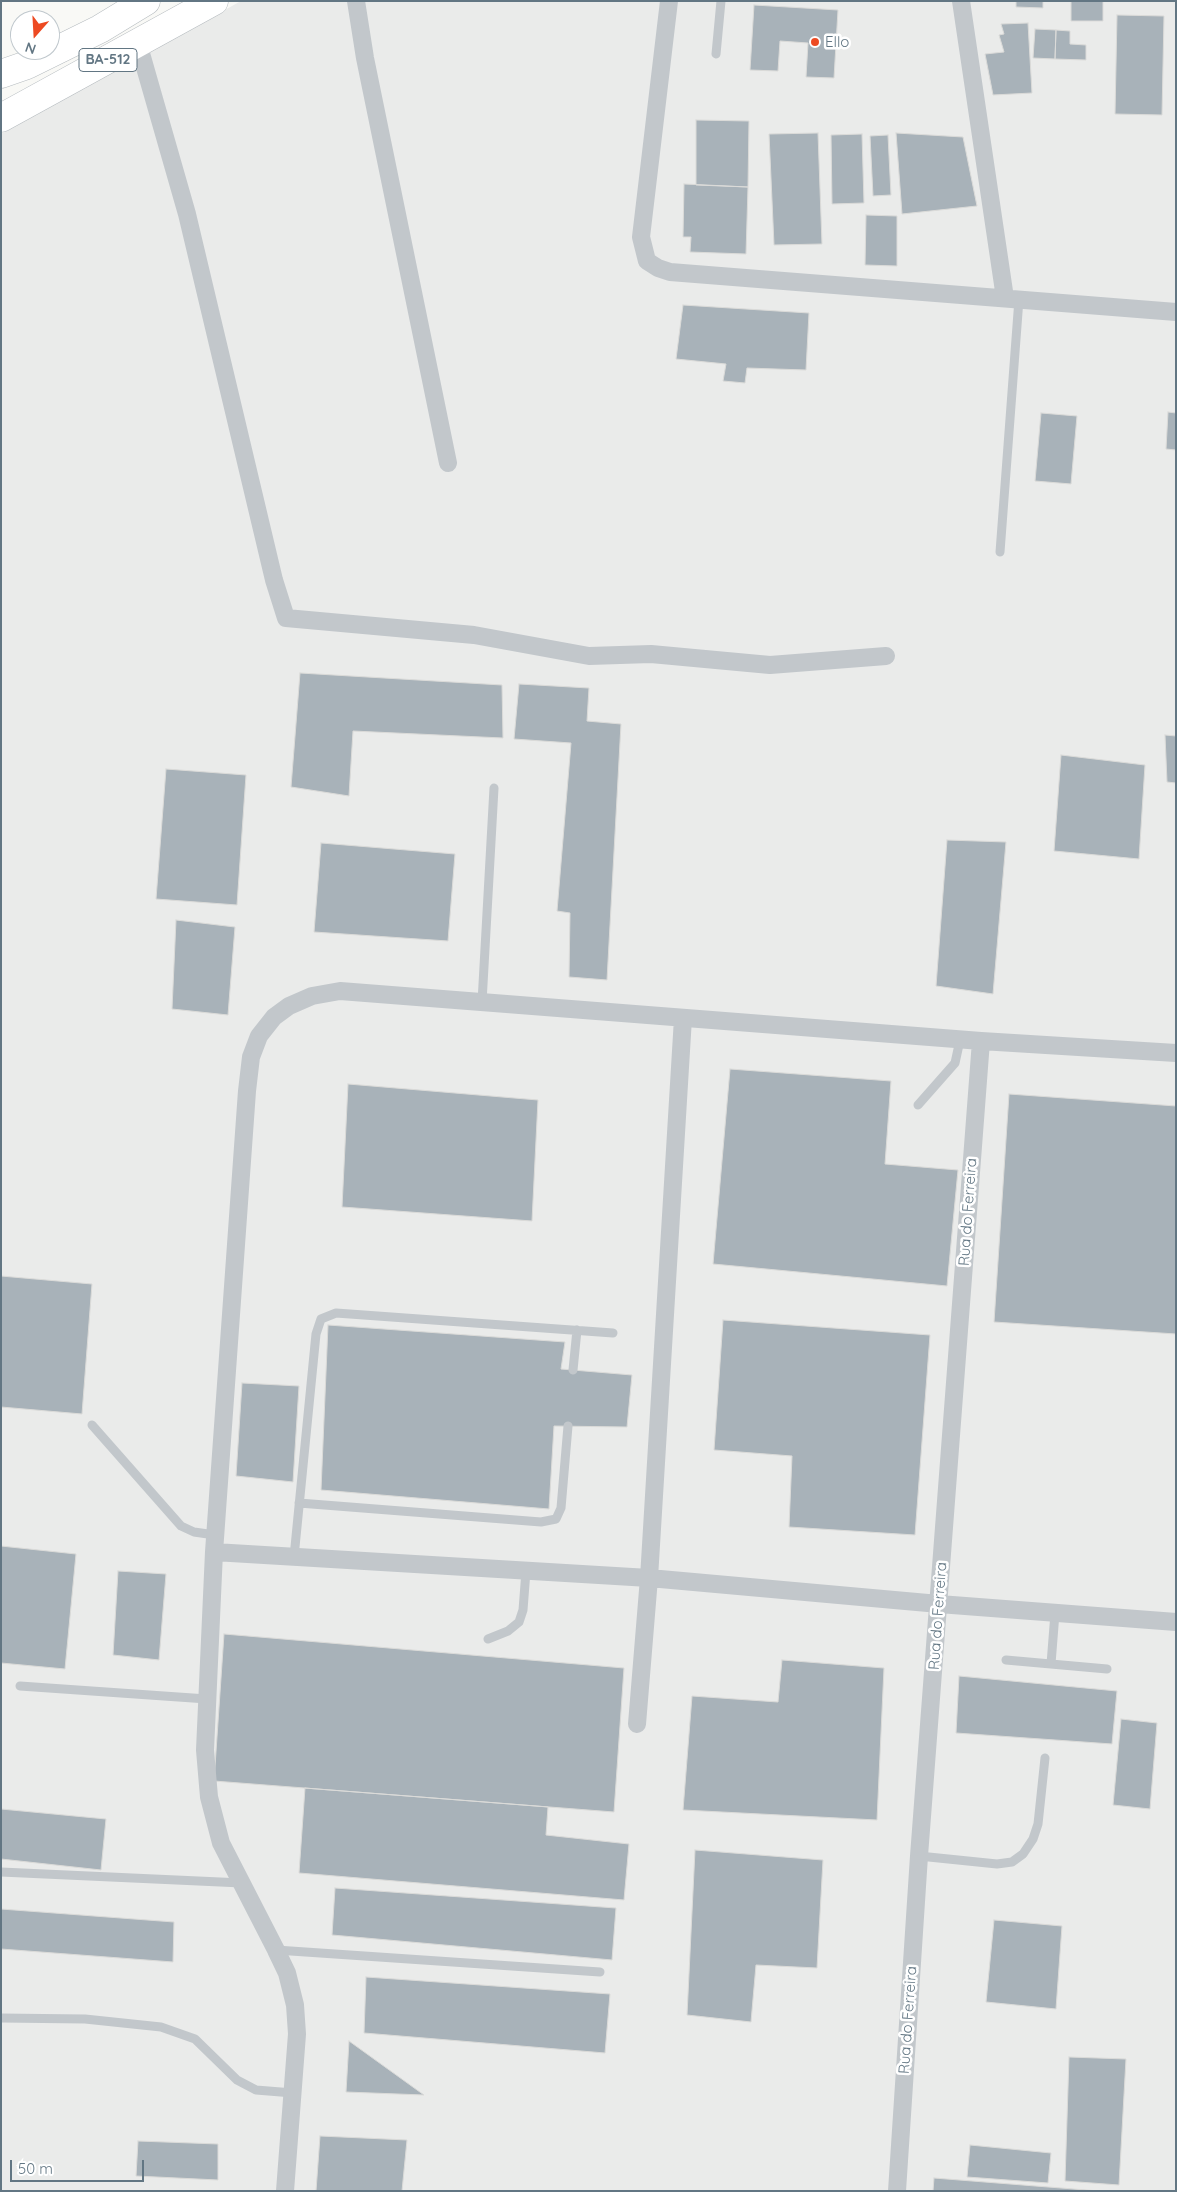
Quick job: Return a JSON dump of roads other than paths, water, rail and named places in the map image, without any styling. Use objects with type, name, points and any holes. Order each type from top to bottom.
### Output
[{"type":"main road","name":"BA-512","points":[[1,74],[28,65],[100,29],[146,1]]},
{"type":"main road","name":"BA-512","points":[[1,118],[214,1]]},
{"type":"street","points":[[356,1],[365,58],[448,463]]},
{"type":"street","points":[[669,1],[641,237],[647,261],[658,268],[670,272],[1176,312]]},
{"type":"street","points":[[961,1],[1012,298]]},
{"type":"street","points":[[138,43],[188,214],[274,580],[286,618],[474,635],[589,656],[651,654],[770,665],[886,656]]},
{"type":"street","points":[[285,2191],[297,2034],[296,2005],[287,1973],[221,1843],[209,1797],[205,1750],[215,1544],[247,1091],[251,1057],[259,1036],[274,1017],[289,1006],[312,996],[340,991],[960,1040],[1176,1053]]},
{"type":"street","points":[[637,1724],[649,1578],[683,1018]]},
{"type":"street","name":"Rua do Ferreira","points":[[897,2191],[918,1856],[981,1041]]},
{"type":"street","points":[[215,1544],[294,1557],[649,1578],[938,1604],[1176,1622]]},
{"type":"lane","points":[[716,54],[721,1]]},
{"type":"lane","points":[[1000,552],[1012,298]]},
{"type":"lane","points":[[482,1002],[494,788]]},
{"type":"lane","points":[[918,1105],[955,1063],[960,1040]]},
{"type":"lane","points":[[294,1557],[316,1334],[321,1319],[336,1313],[613,1333]]},
{"type":"lane","points":[[573,1370],[577,1330]]},
{"type":"lane","points":[[92,1425],[181,1526],[215,1544]]},
{"type":"lane","points":[[299,1503],[542,1522],[556,1519],[561,1508],[568,1426]]},
{"type":"lane","points":[[488,1639],[508,1630],[519,1622],[523,1610],[526,1571]]},
{"type":"lane","points":[[1051,1664],[1055,1613]]},
{"type":"lane","points":[[1006,1660],[1107,1669]]},
{"type":"lane","points":[[20,1686],[207,1699]]},
{"type":"lane","points":[[918,1856],[997,1864],[1012,1862],[1022,1854],[1033,1838],[1038,1824],[1045,1758]]},
{"type":"lane","points":[[1,1872],[242,1883]]},
{"type":"lane","points":[[276,1950],[600,1972]]},
{"type":"lane","points":[[1,2018],[85,2019],[161,2027],[195,2039],[237,2080],[256,2090],[293,2093]]},
{"type":"place","name":"Ello","points":[[815,42]]}]
